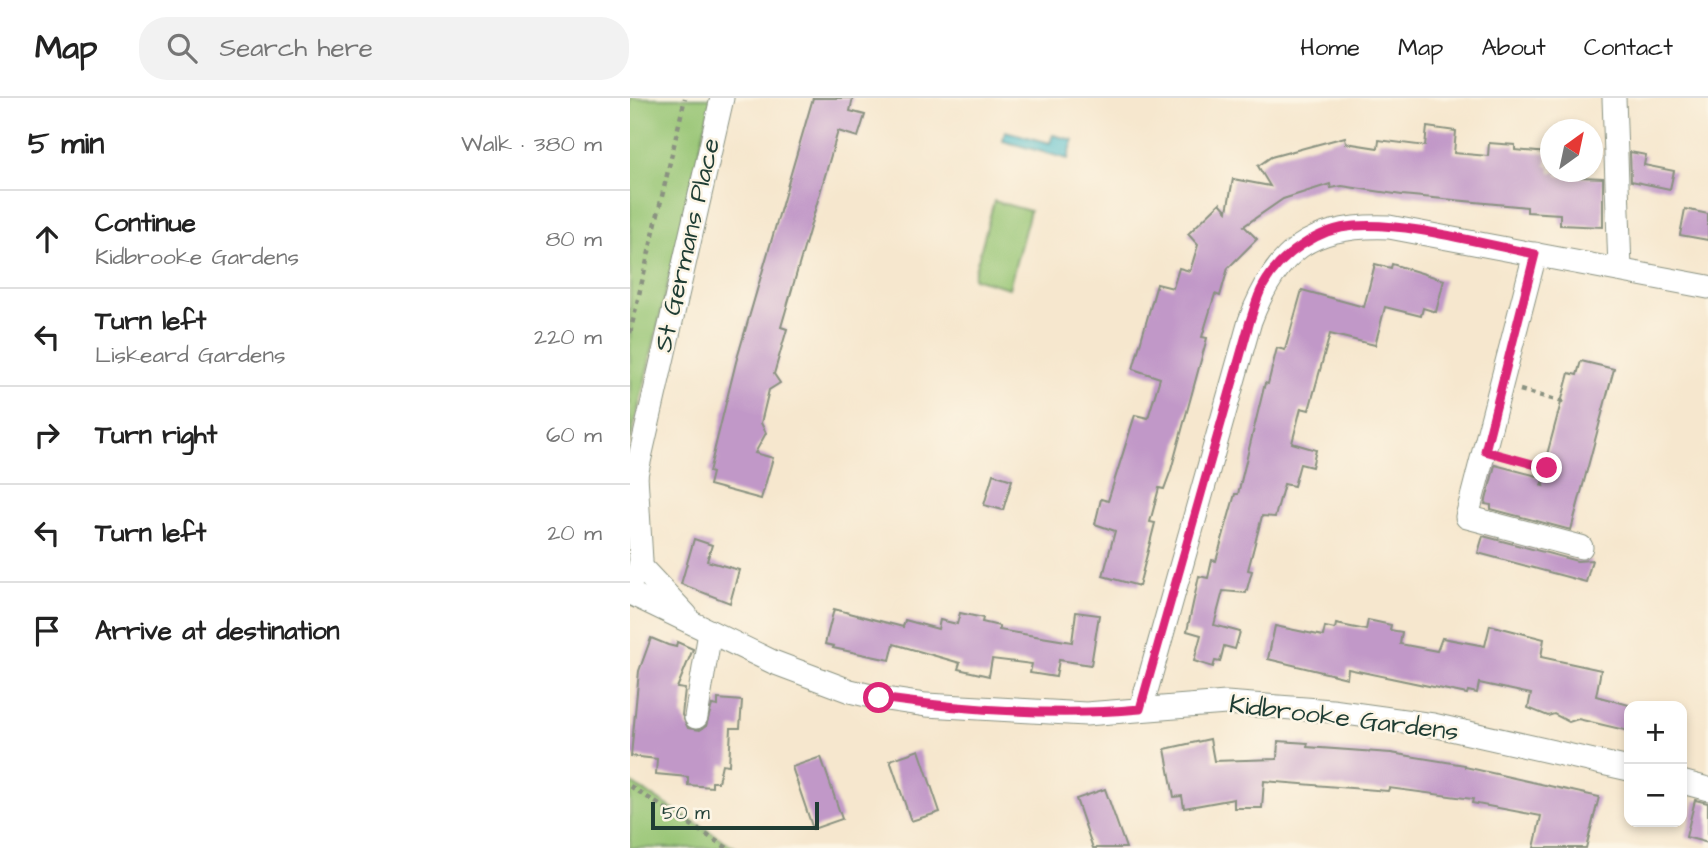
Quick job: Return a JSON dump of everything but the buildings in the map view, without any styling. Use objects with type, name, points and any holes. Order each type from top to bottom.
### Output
[{"type":"street","name":"St Germans Place","points":[[635,560],[633,482],[722,98]]},
{"type":"street","points":[[1615,98],[1620,269]]},
{"type":"street","points":[[1140,709],[1250,321],[1263,286],[1287,255],[1318,236],[1352,226],[1389,227],[1708,287]]},
{"type":"street","points":[[1535,254],[1468,517],[1580,547]]},
{"type":"street","points":[[635,560],[701,627],[696,717]]},
{"type":"street","name":"Kidbrooke Gardens","points":[[630,593],[773,662],[850,691],[879,698],[926,705],[1086,714],[1226,703],[1332,711],[1433,725],[1624,768]]},
{"type":"street","points":[[1687,783],[1708,789]]},
{"type":"path","points":[[630,333],[685,98]]},
{"type":"path","points":[[1502,386],[1567,403]]},
{"type":"path","points":[[1485,451],[1547,468],[1541,491]]},
{"type":"path","points":[[630,786],[727,848]]},
{"type":"green space","points":[[630,98],[712,98],[630,444]]},
{"type":"green space","points":[[994,201],[1030,211],[1009,288],[973,278]]},
{"type":"green space","points":[[630,782],[736,848],[630,848]]},
{"type":"water","points":[[1005,131],[1050,143],[1053,135],[1073,140],[1068,159],[1003,141]]},
{"type":"route","points":[[879,698],[926,705],[1035,712],[1086,714],[1140,709],[1250,321],[1263,286],[1287,255],[1318,236],[1352,226],[1389,227],[1535,254],[1485,451],[1547,468]]}]
